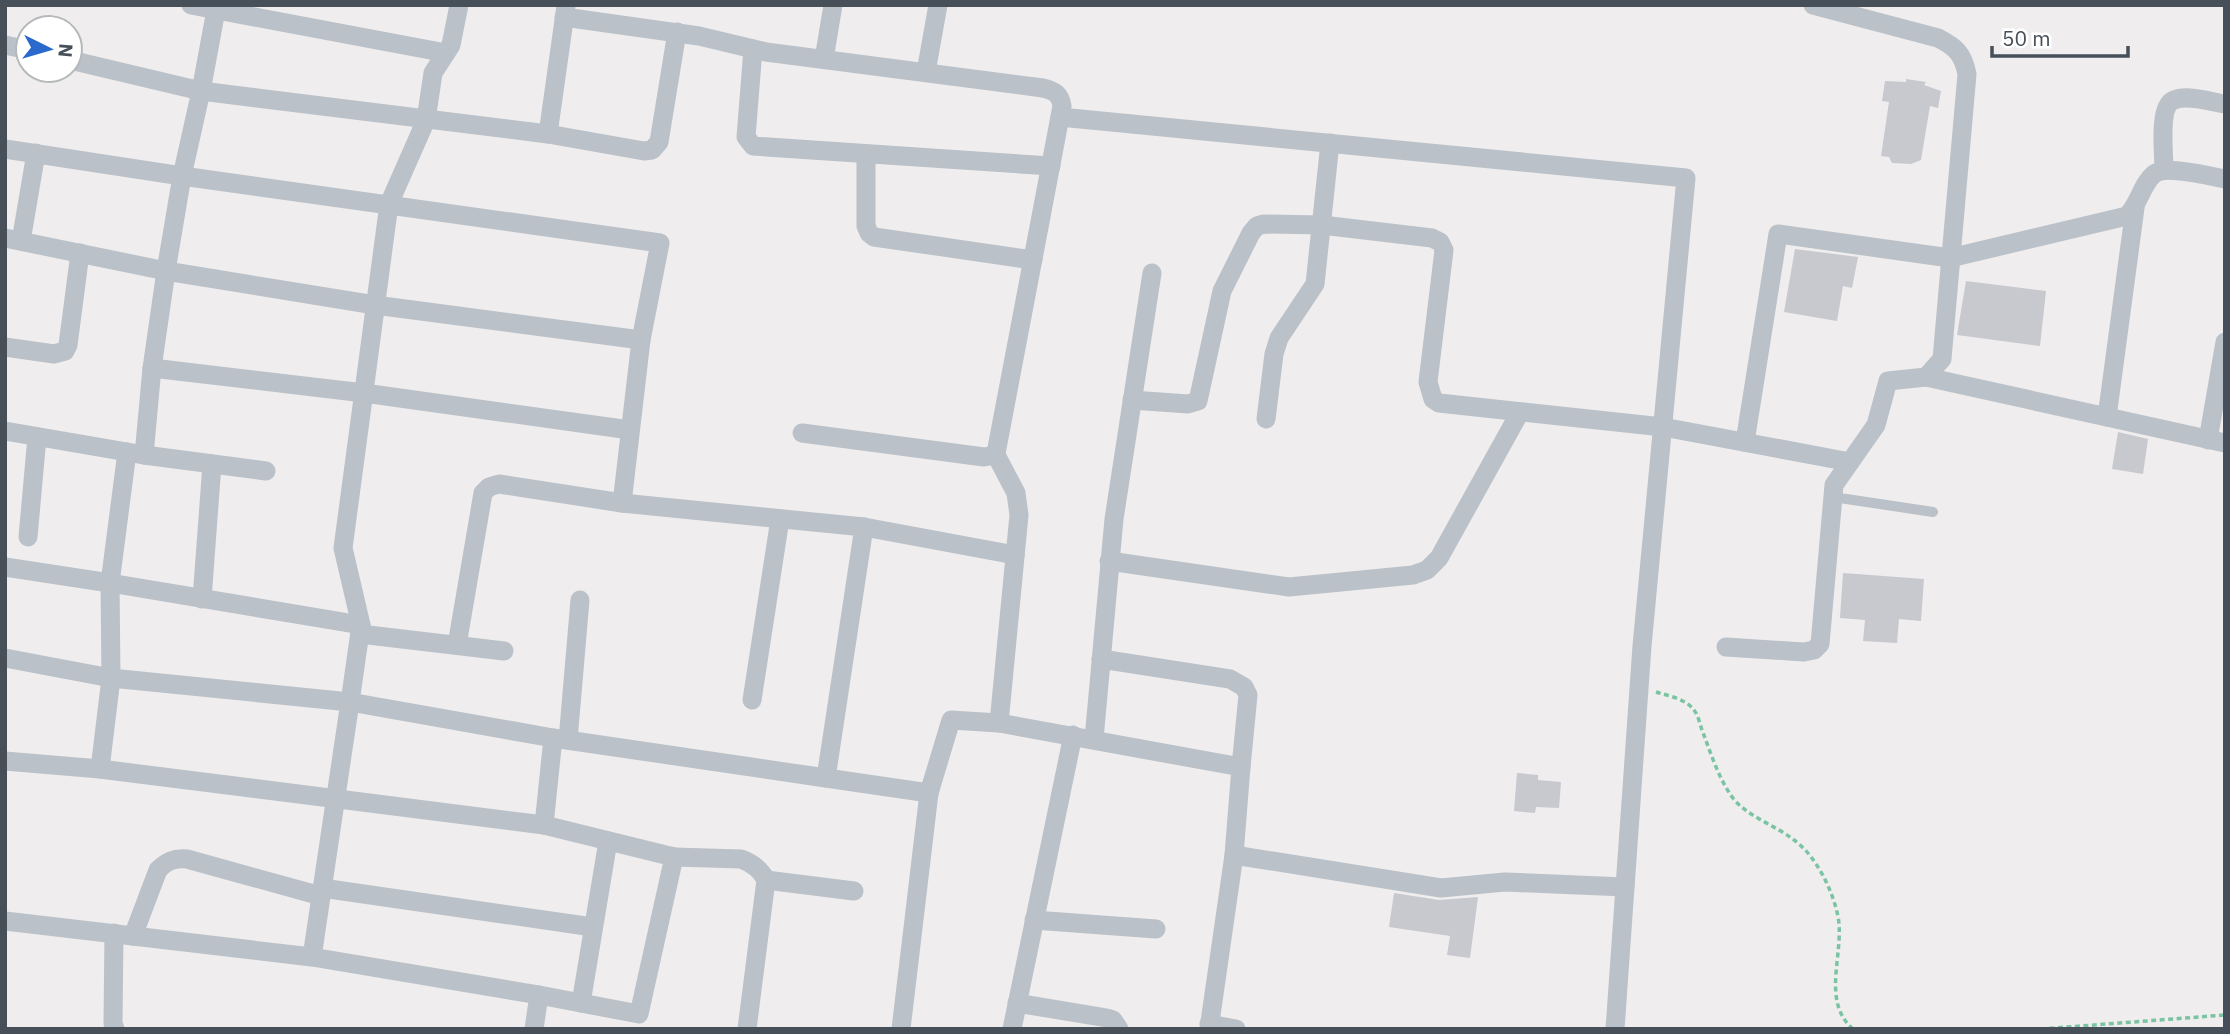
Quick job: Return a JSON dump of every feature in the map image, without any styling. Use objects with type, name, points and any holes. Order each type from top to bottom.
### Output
[{"type":"street","points":[[191,5],[446,53]]},
{"type":"street","points":[[312,957],[360,630],[344,548],[389,204],[426,120],[433,72],[452,45],[459,5]]},
{"type":"street","points":[[824,59],[833,5]]},
{"type":"street","points":[[926,72],[938,5]]},
{"type":"street","points":[[1813,5],[1848,10],[1938,38],[1954,46],[1964,58],[1967,74],[1942,359],[1926,377]]},
{"type":"street","points":[[100,769],[111,678],[110,583],[152,368],[182,176],[222,9]]},
{"type":"street","points":[[548,134],[565,11],[753,49],[1053,90],[1060,97],[1062,106],[996,454],[1016,493],[1018,504],[999,723]]},
{"type":"street","points":[[84,63],[201,91],[548,134],[643,151],[657,147],[677,32]]},
{"type":"street","points":[[753,49],[747,137],[749,143],[760,148],[1051,166]]},
{"type":"street","points":[[2164,169],[2164,113],[2168,105],[2174,100],[2184,98],[2225,104]]},
{"type":"street","points":[[1060,117],[1686,178],[1639,687],[1615,1029]]},
{"type":"street","points":[[1266,419],[1276,345],[1315,284],[1330,143]]},
{"type":"street","points":[[5,149],[660,243],[640,340],[622,503]]},
{"type":"street","points":[[36,153],[13,240],[166,271],[375,305],[640,340]]},
{"type":"street","points":[[866,154],[866,226],[874,237],[1033,260]]},
{"type":"street","points":[[1745,442],[1779,234],[1950,258],[2127,216],[2135,208],[2154,174],[2164,169],[2225,179]]},
{"type":"street","points":[[2107,417],[2135,208]]},
{"type":"street","points":[[1132,400],[1188,404],[1198,401],[1222,290],[1251,233],[1257,226],[1264,224],[1322,225],[1432,238],[1440,242],[1444,250],[1428,382],[1433,400],[1439,403],[1663,427],[1850,461]]},
{"type":"street","points":[[5,347],[54,354],[65,351],[80,253]]},
{"type":"street","points":[[1094,739],[1114,519],[1152,273]]},
{"type":"street","points":[[1726,647],[1804,652],[1814,650],[1821,644],[1834,485],[1876,425],[1888,381],[1926,377],[2216,442],[2225,342]]},
{"type":"street","points":[[152,368],[364,393],[630,430]]},
{"type":"street","points":[[1110,561],[1289,587],[1420,573],[1439,558],[1520,412]]},
{"type":"street","points":[[5,431],[266,471]]},
{"type":"street","points":[[802,433],[984,457],[996,454]]},
{"type":"street","points":[[28,537],[37,437]]},
{"type":"street","points":[[202,599],[212,464]]},
{"type":"street","points":[[457,645],[484,493],[489,487],[499,484],[622,503],[864,527],[1015,555]]},
{"type":"street","points":[[752,700],[780,519]]},
{"type":"street","points":[[826,778],[864,527]]},
{"type":"street","points":[[5,567],[202,599],[360,630],[504,651]]},
{"type":"street","points":[[544,825],[560,739],[580,600]]},
{"type":"street","points":[[5,658],[111,678],[349,702],[560,739],[929,793]]},
{"type":"street","points":[[1101,659],[1230,680],[1244,687],[1248,695],[1234,855],[1209,1027],[1236,1029]]},
{"type":"street","points":[[901,1029],[929,793],[951,720],[999,723],[1241,767]]},
{"type":"street","points":[[1012,1029],[1073,735]]},
{"type":"street","points":[[5,761],[100,769],[544,825],[674,857],[741,859],[763,873],[766,880],[747,1029]]},
{"type":"street","points":[[581,1003],[608,841]]},
{"type":"street","points":[[1234,855],[1441,888],[1505,882],[1625,887]]},
{"type":"street","points":[[5,921],[312,957],[581,1003],[637,1021],[674,857]]},
{"type":"street","points":[[115,1029],[113,1023],[123,934],[158,870],[166,862],[176,859],[187,859],[322,892],[593,927]]},
{"type":"street","points":[[766,880],[855,891]]},
{"type":"street","points":[[1034,920],[1156,929]]},
{"type":"street","points":[[534,1029],[540,995]]},
{"type":"street","points":[[1017,1003],[1107,1018],[1113,1020],[1119,1029]]},
{"type":"lane","points":[[1833,497],[1933,512]]},
{"type":"path","points":[[1639,687],[1680,699],[1694,710],[1719,774],[1731,796],[1748,811],[1795,840],[1810,854],[1832,895],[1838,915],[1839,942],[1835,979],[1838,1006],[1853,1029]]},
{"type":"path","points":[[2041,1029],[2225,1015]]},
{"type":"building","points":[[1906,79],[1926,82],[1924,85],[1941,91],[1938,108],[1930,106],[1921,160],[1911,164],[1892,163],[1889,157],[1881,156],[1889,102],[1882,101],[1885,81],[1906,82]]},
{"type":"building","points":[[1795,249],[1858,257],[1852,288],[1843,286],[1837,321],[1784,312]]},
{"type":"building","points":[[1966,281],[2046,291],[2040,346],[1957,335]]},
{"type":"building","points":[[2118,432],[2148,439],[2143,474],[2112,469]]},
{"type":"building","points":[[1843,573],[1924,579],[1921,621],[1899,619],[1897,643],[1863,641],[1865,620],[1840,618]]},
{"type":"building","points":[[1517,773],[1538,775],[1538,780],[1561,782],[1559,808],[1536,807],[1535,813],[1514,811]]},
{"type":"building","points":[[1394,893],[1439,900],[1478,897],[1470,958],[1447,955],[1450,936],[1389,927]]}]
